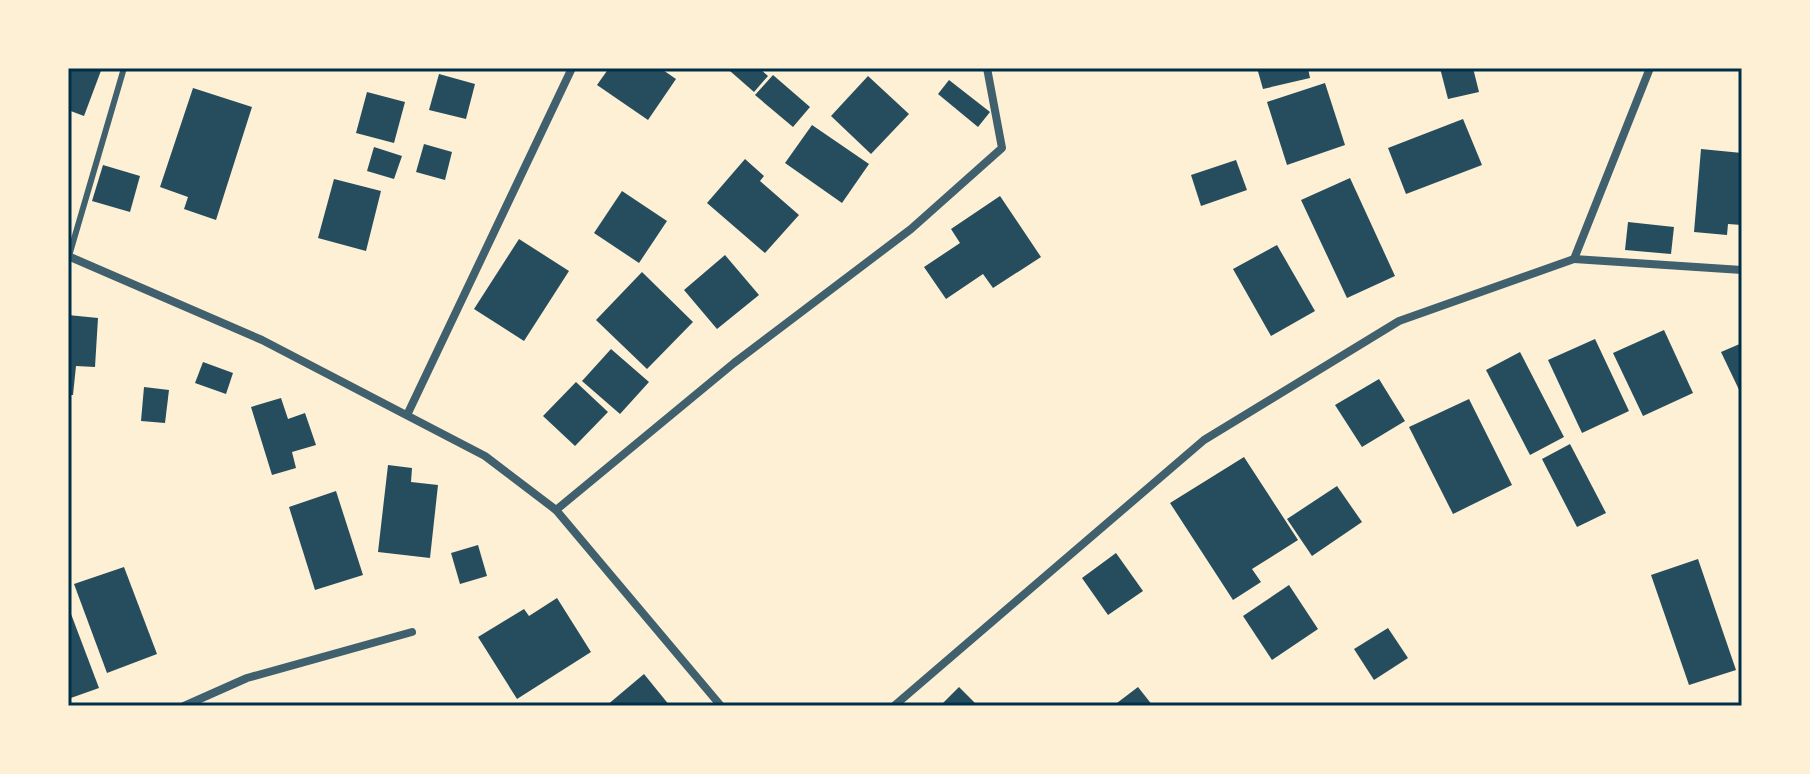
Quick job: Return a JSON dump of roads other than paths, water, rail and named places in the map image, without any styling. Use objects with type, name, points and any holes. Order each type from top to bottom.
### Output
[{"type":"street","points":[[408,413],[572,68]]},
{"type":"street","points":[[556,510],[734,363],[911,229],[1002,148],[987,68]]},
{"type":"street","points":[[1574,259],[1650,68]]},
{"type":"street","points":[[68,256],[262,340],[408,413],[485,456],[556,510],[721,706]]},
{"type":"street","points":[[894,706],[1204,440],[1399,321],[1574,259],[1742,270]]},
{"type":"street","points":[[184,706],[247,678],[412,632]]},
{"type":"lane","points":[[68,256],[124,68]]}]
